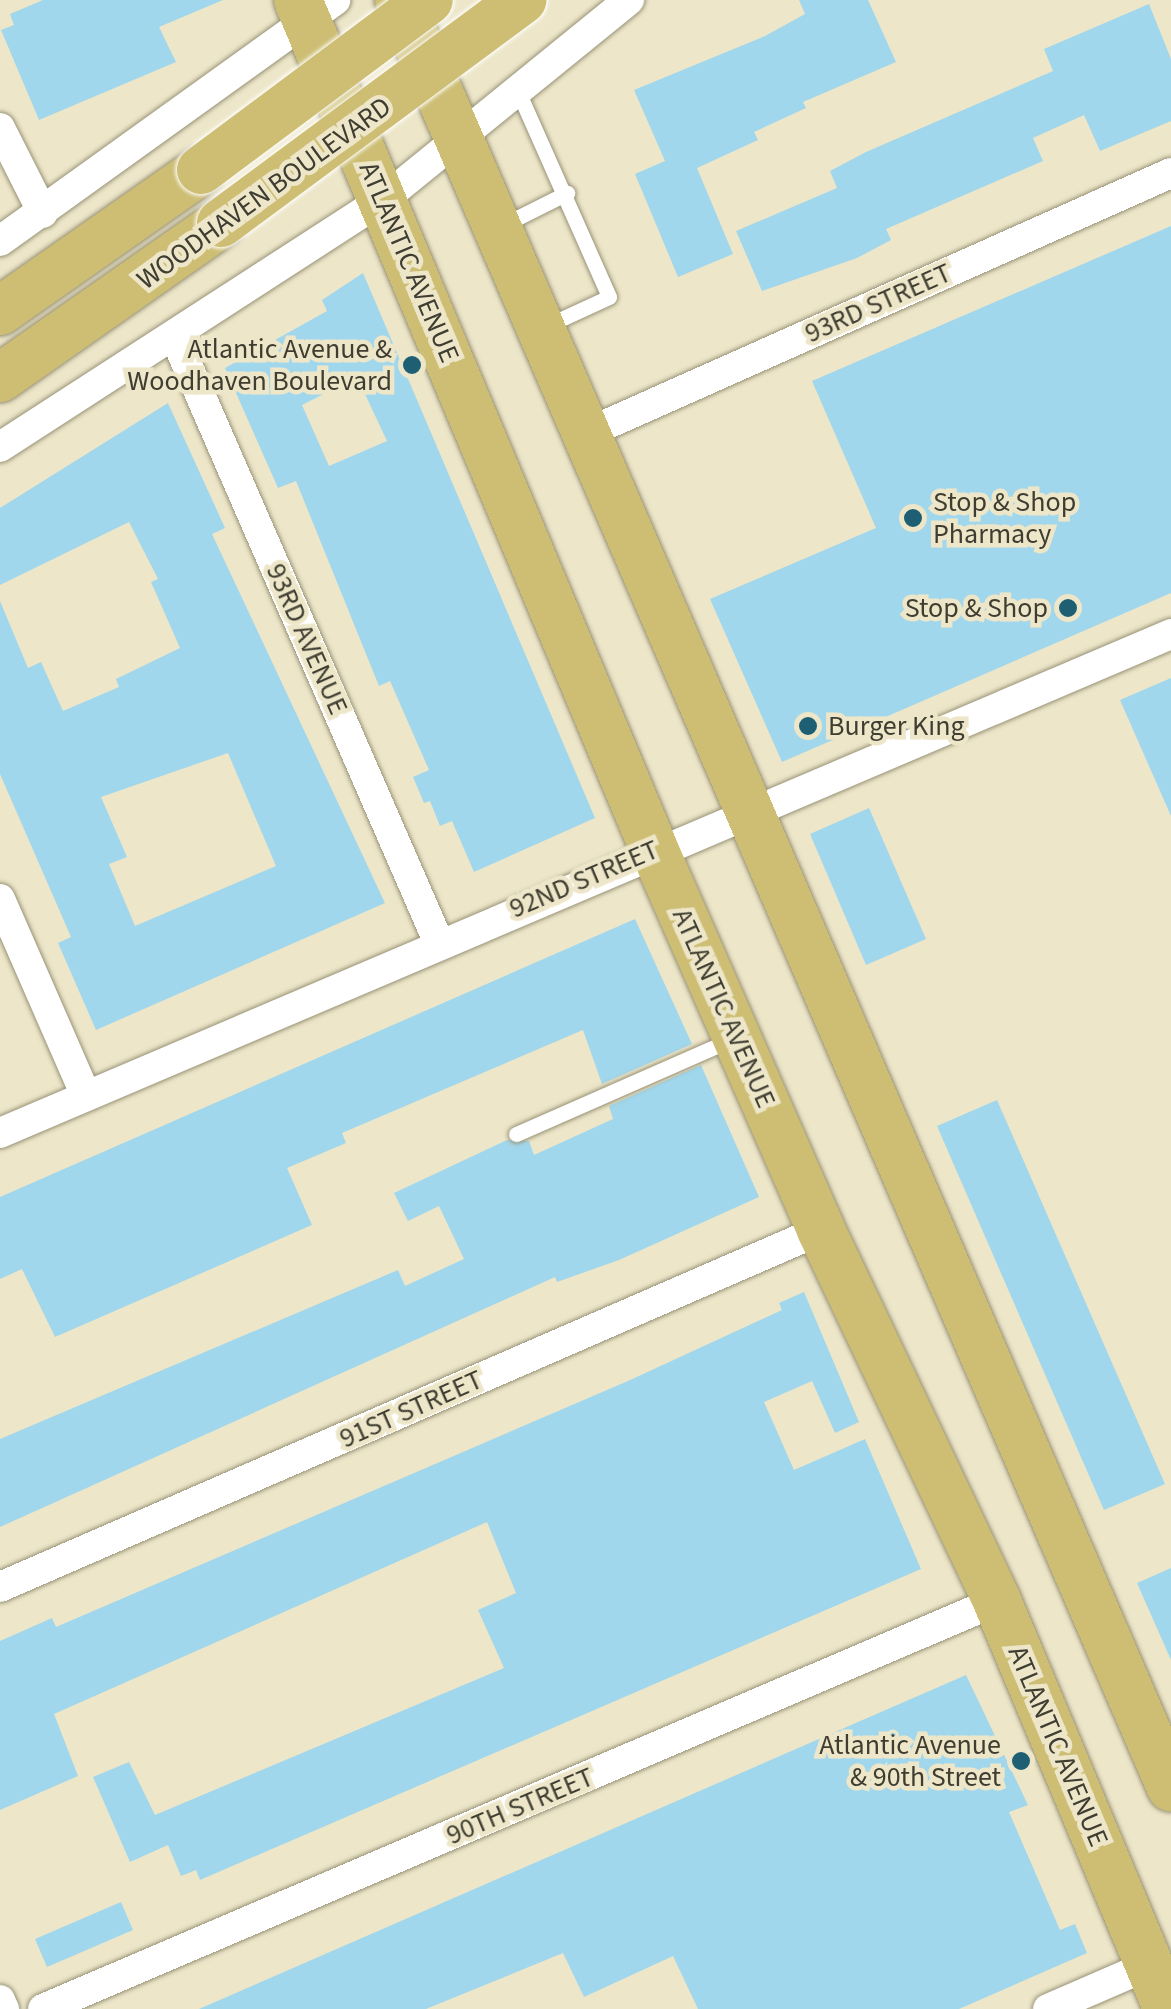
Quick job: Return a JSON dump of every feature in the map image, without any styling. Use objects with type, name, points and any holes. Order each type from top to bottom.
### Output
[{"type":"main road","points":[[399,0],[1171,1787]]},
{"type":"main road","name":"WOODHAVEN BOULEVARD","points":[[0,310],[201,170],[429,0]]},
{"type":"main road","name":"WOODHAVEN BOULEVARD","points":[[0,378],[222,223],[522,0]]},
{"type":"main road","name":"ATLANTIC AVENUE","points":[[314,8],[384,199],[654,849],[821,1230],[997,1602],[1168,2009]]},
{"type":"street","points":[[0,447],[384,199],[629,0]]},
{"type":"street","points":[[0,241],[43,213],[314,8]]},
{"type":"street","points":[[0,128],[43,213]]},
{"type":"street","name":"93RD STREET","points":[[585,434],[1171,173]]},
{"type":"street","name":"93RD AVENUE","points":[[175,337],[438,941]]},
{"type":"street","name":"92ND STREET","points":[[0,1134],[438,941],[1171,634]]},
{"type":"street","points":[[0,899],[86,1096]]},
{"type":"street","name":"91ST STREET","points":[[0,1587],[821,1230]]},
{"type":"street","name":"90TH STREET","points":[[43,2009],[997,1602]]},
{"type":"street","points":[[1048,2009],[1149,1964]]},
{"type":"street","points":[[0,2000],[4,2009]]},
{"type":"lane","points":[[517,88],[610,297],[539,328]]},
{"type":"lane","points":[[496,228],[567,193]]},
{"type":"lane","points":[[516,1134],[736,1036]]},
{"type":"building","points":[[43,0],[223,0],[159,27],[176,62],[39,120],[1,30],[14,25],[10,14]]},
{"type":"building","points":[[799,0],[868,0],[896,62],[803,102],[806,108],[754,132],[758,140],[697,168],[733,254],[678,277],[635,174],[665,161],[634,90],[765,36],[805,14]]},
{"type":"building","points":[[1149,4],[1171,59],[1171,121],[1100,151],[1084,115],[1033,138],[1043,161],[886,229],[891,240],[857,258],[762,291],[736,231],[837,188],[830,171],[866,152],[1053,71],[1044,49]]},
{"type":"building","points":[[1171,226],[1171,593],[782,762],[710,599],[876,528],[812,381]]},
{"type":"building","points":[[363,273],[595,818],[474,872],[452,821],[440,826],[430,801],[424,803],[413,777],[429,770],[390,681],[379,686],[296,481],[278,488],[225,368],[327,311],[322,300]],"holes":[[[357,377],[387,441],[329,466],[302,405]]]},
{"type":"building","points":[[168,403],[225,528],[212,534],[385,903],[96,1030],[58,943],[71,937],[0,774],[0,601],[28,668],[41,662],[63,711],[119,687],[116,679],[180,648],[151,582],[158,579],[129,522],[0,585],[0,508]],"holes":[[[228,753],[276,866],[135,926],[109,864],[127,857],[101,797]]]},
{"type":"building","points":[[1171,678],[1171,816],[1120,700]]},
{"type":"building","points":[[869,808],[926,939],[866,965],[810,834]]},
{"type":"building","points":[[635,919],[692,1044],[602,1084],[583,1030],[342,1133],[346,1143],[287,1168],[312,1225],[55,1337],[22,1269],[0,1279],[0,1197]]},
{"type":"building","points":[[701,1065],[759,1197],[619,1260],[557,1282],[555,1277],[0,1527],[0,1439],[398,1270],[405,1286],[464,1259],[439,1206],[408,1221],[394,1193],[507,1140],[529,1141],[534,1155],[613,1119],[609,1106]]},
{"type":"building","points":[[997,1100],[1165,1484],[1104,1510],[937,1126]]},
{"type":"building","points":[[804,1292],[859,1422],[835,1433],[812,1381],[764,1402],[794,1470],[865,1439],[921,1569],[200,1880],[196,1870],[181,1876],[168,1845],[130,1862],[93,1777],[129,1762],[155,1815],[504,1668],[478,1610],[516,1593],[487,1522],[54,1714],[78,1776],[0,1810],[0,1641],[52,1618],[56,1627],[628,1381],[782,1310],[779,1303]]},
{"type":"building","points":[[1171,1568],[1171,1660],[1137,1583]]},
{"type":"building","points":[[966,1675],[1028,1805],[1009,1812],[1060,1930],[1075,1924],[1087,1953],[959,2009],[698,2009],[673,1956],[584,1997],[563,1953],[426,2009],[199,2009]]},
{"type":"building","points":[[121,1902],[133,1930],[47,1967],[35,1939]]},
{"type":"place","name":"Atlantic Avenue & Woodhaven Boulevard","points":[[412,365]]},
{"type":"place","name":"Stop & Shop Pharmacy","points":[[913,518]]},
{"type":"place","name":"Stop & Shop","points":[[1068,608]]},
{"type":"place","name":"Burger King","points":[[808,726]]},
{"type":"place","name":"Atlantic Avenue & 90th Street","points":[[1021,1761]]}]
